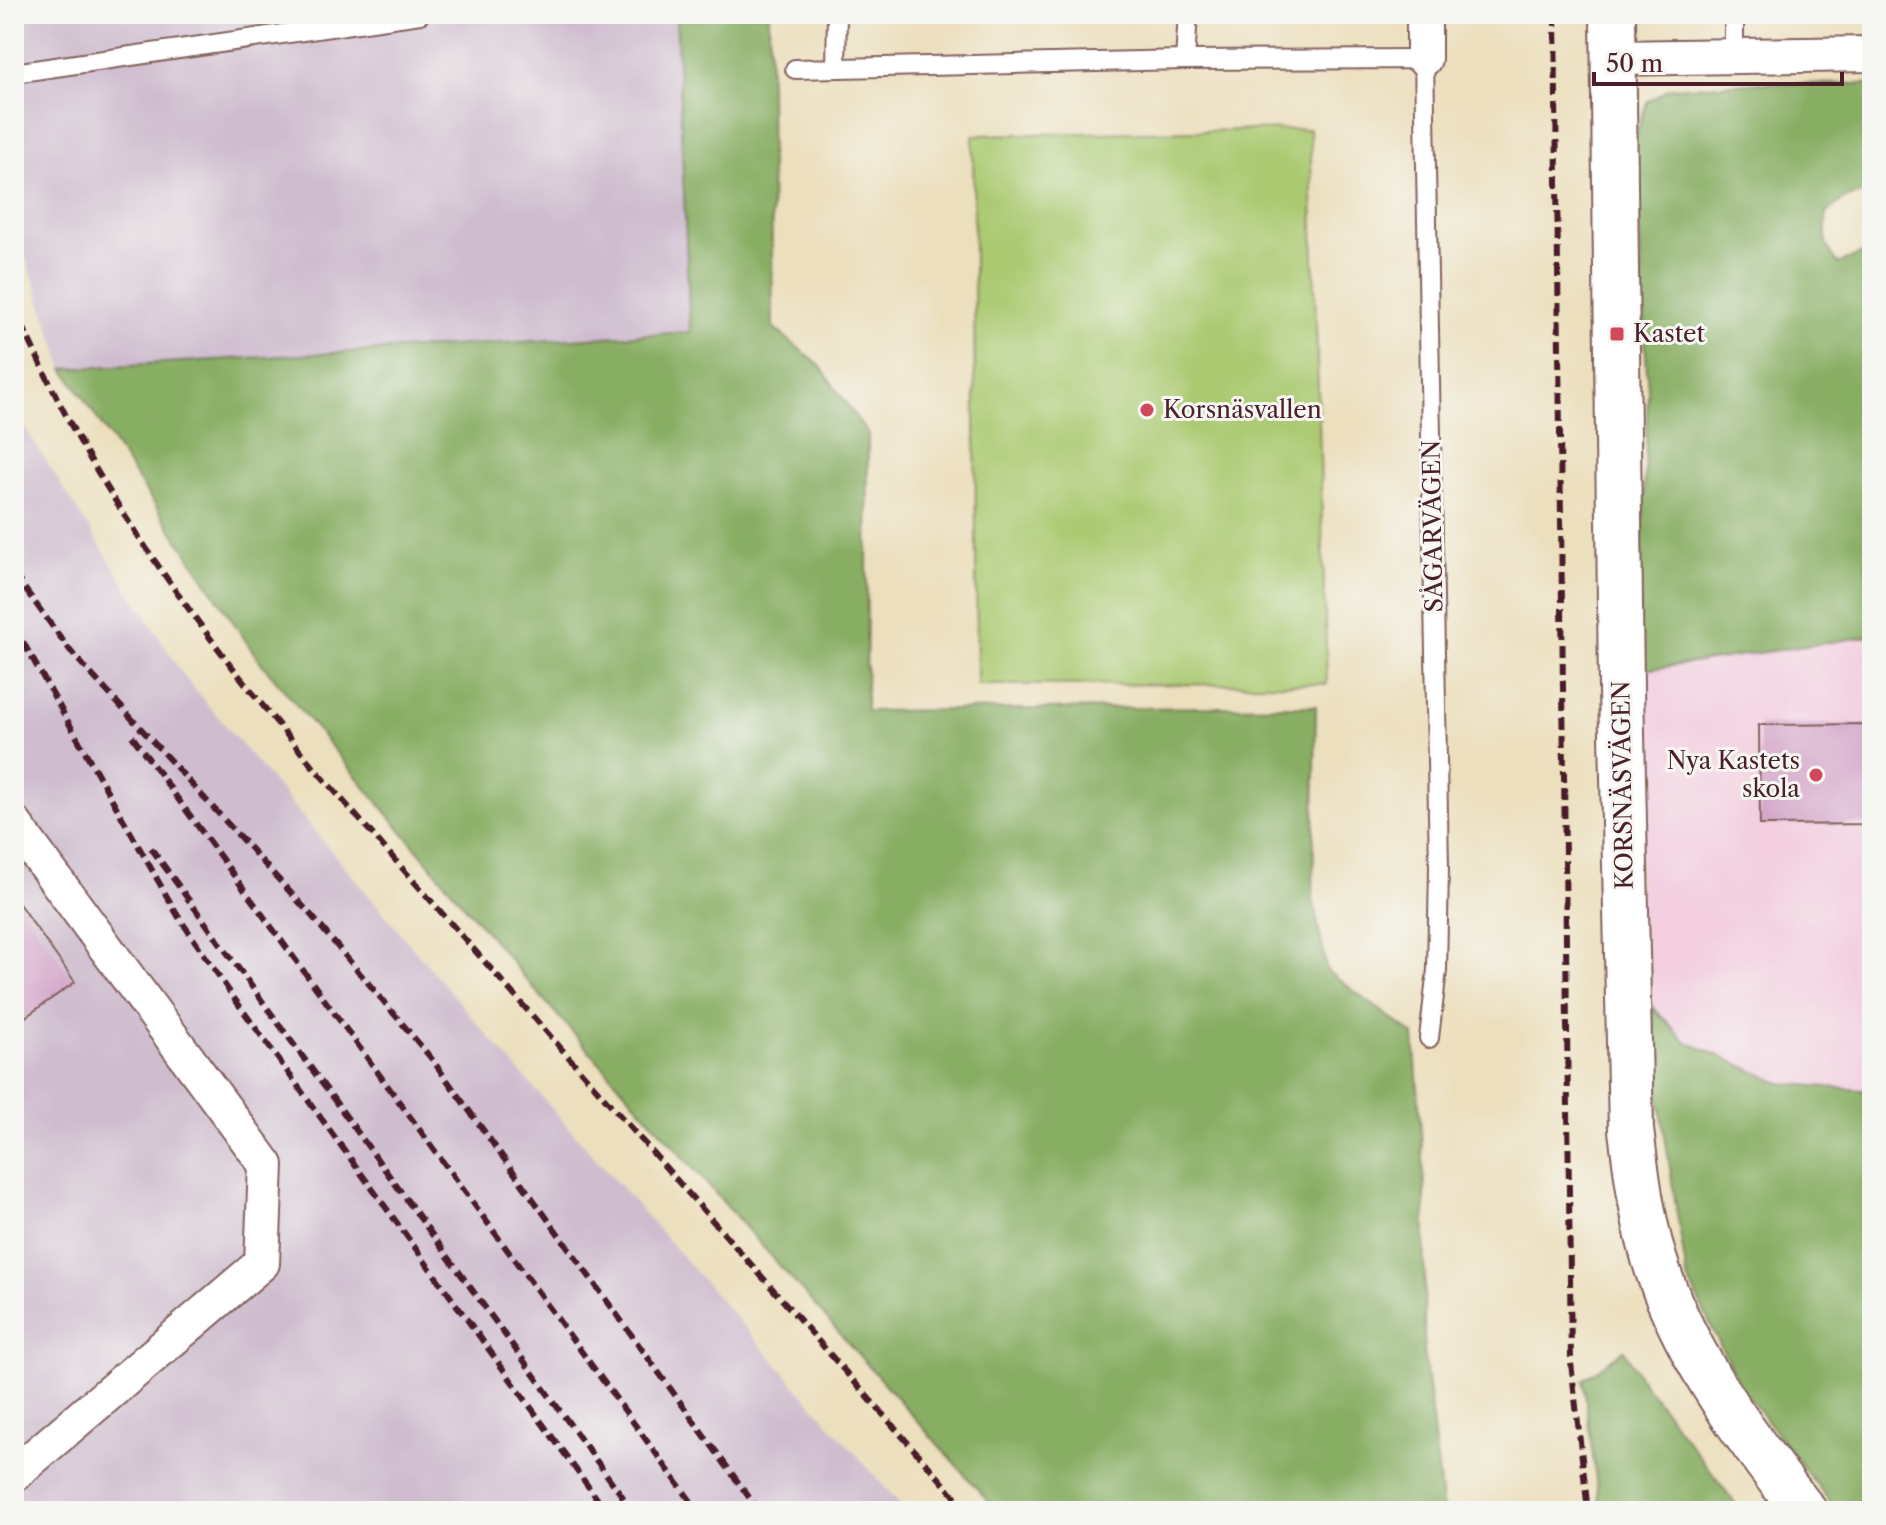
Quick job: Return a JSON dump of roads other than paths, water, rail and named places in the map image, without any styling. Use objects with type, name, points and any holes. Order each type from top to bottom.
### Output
[{"type":"street","name":"SÅGARVÄGEN","points":[[1424,14],[1424,59]]},
{"type":"street","name":"KORSNÄSVÄGEN","points":[[1613,14],[1631,1130],[1637,1176],[1658,1273],[1692,1350],[1743,1433],[1804,1511]]},
{"type":"street","points":[[1614,58],[1872,54]]},
{"type":"street","points":[[14,823],[266,1165],[262,1263],[14,1474]]},
{"type":"lane","points":[[14,73],[420,14]]},
{"type":"lane","points":[[836,68],[837,14]]},
{"type":"lane","points":[[1185,60],[1188,14]]},
{"type":"lane","points":[[1734,14],[1734,55]]},
{"type":"lane","points":[[795,69],[1185,60],[1424,59]]},
{"type":"lane","name":"SÅGARVÄGEN","points":[[1424,59],[1439,868],[1437,970],[1429,1038]]},
{"type":"railway","points":[[1555,14],[1571,1363],[1588,1511]]},
{"type":"railway","points":[[14,307],[67,418],[113,497],[167,578],[254,694],[316,770],[968,1511]]},
{"type":"railway","points":[[14,574],[72,653],[311,915],[431,1058],[759,1511]]},
{"type":"railway","points":[[14,626],[178,916],[231,994],[606,1511]]},
{"type":"railway","points":[[132,736],[698,1511]]},
{"type":"railway","points":[[151,848],[633,1511]]},
{"type":"place","name":"Kastet","points":[[1617,334]]},
{"type":"place","name":"Korsnäsvallen","points":[[1147,410]]},
{"type":"place","name":"Nya Kastets skola","points":[[1816,775]]}]
